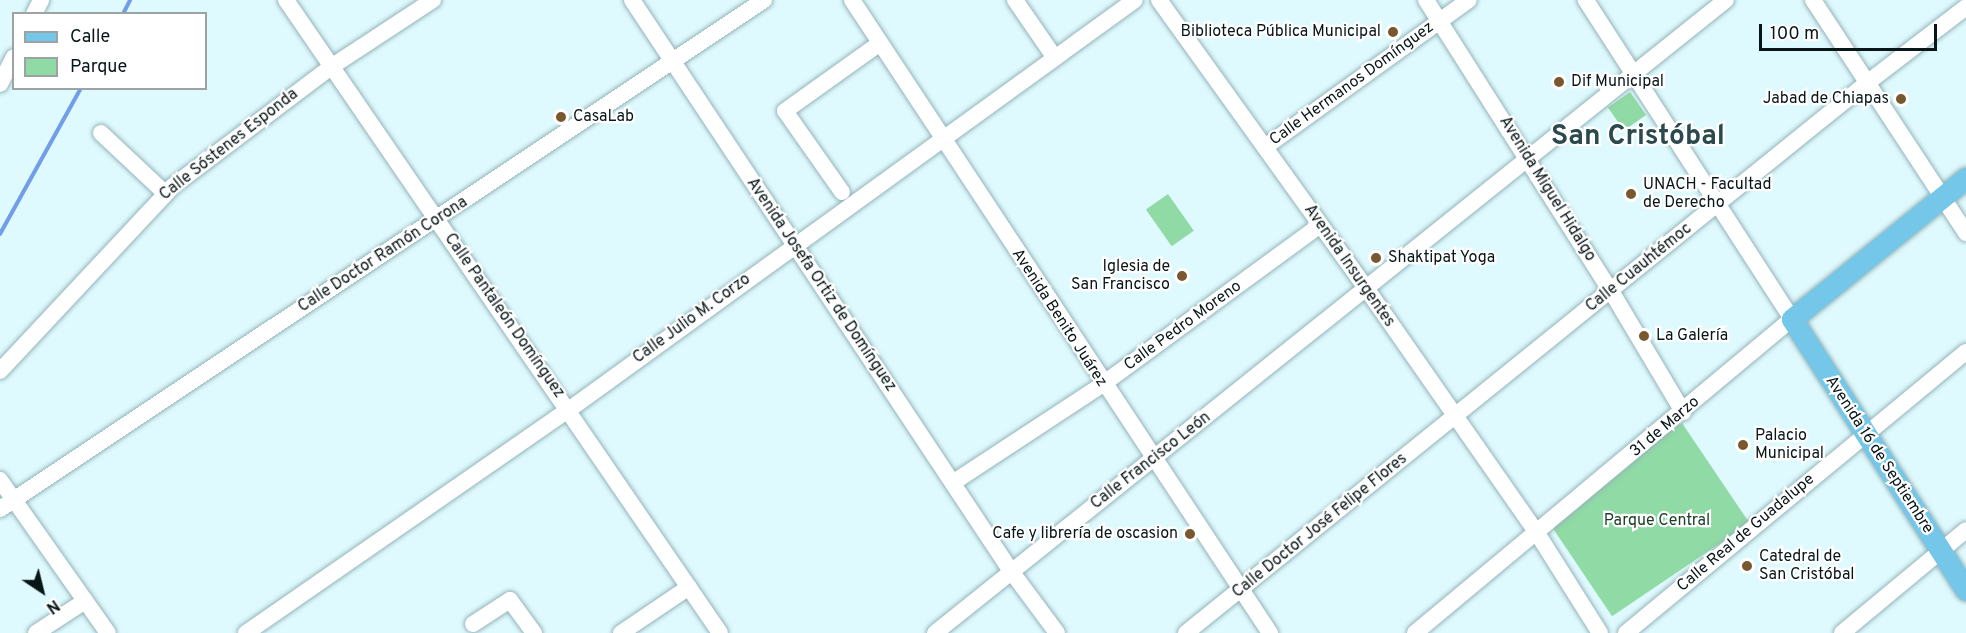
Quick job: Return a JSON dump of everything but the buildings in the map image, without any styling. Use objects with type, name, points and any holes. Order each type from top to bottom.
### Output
[{"type":"main road","points":[[1792,320],[1966,178]]},
{"type":"main road","name":"Avenida 16 de Septiembre","points":[[1792,320],[1966,590]]},
{"type":"street","name":"Calle Pantaleón Domínguez","points":[[286,0],[436,220],[570,409],[720,633]]},
{"type":"street","name":"Calle Sóstenes Esponda","points":[[0,371],[165,193],[331,67],[433,0]]},
{"type":"street","name":"Avenida Josefa Ortiz de Domínguez","points":[[632,0],[1011,571],[1057,633]]},
{"type":"street","name":"Calle Doctor Ramón Corona","points":[[0,509],[764,0]]},
{"type":"street","name":"Avenida Benito Juárez","points":[[852,0],[1153,461],[1270,633]]},
{"type":"street","points":[[1015,0],[1055,58]]},
{"type":"street","name":"Calle Julio M. Corzo","points":[[246,633],[570,409],[794,244],[1135,0]]},
{"type":"street","name":"Avenida Insurgentes","points":[[1159,0],[1366,288],[1454,419],[1537,533],[1600,633]]},
{"type":"street","name":"Avenida Miguel Hidalgo","points":[[1426,0],[1611,291],[1683,412]]},
{"type":"street","name":"Calle Hermanos Domínguez","points":[[1265,147],[1468,0]]},
{"type":"street","points":[[1586,0],[1792,320]]},
{"type":"street","name":"Calle Francisco León","points":[[936,633],[1366,288],[1634,77],[1726,0]]},
{"type":"street","points":[[1813,0],[1966,232]]},
{"type":"street","name":"Calle Cuauhtémoc","points":[[1454,419],[1867,83],[1966,7]]},
{"type":"street","points":[[842,192],[785,111],[880,43]]},
{"type":"street","points":[[0,82],[12,61]]},
{"type":"street","points":[[101,133],[165,193]]},
{"type":"street","name":"Calle Pedro Moreno","points":[[954,482],[1103,384],[1320,225]]},
{"type":"street","name":"31 de Marzo","points":[[1415,633],[1792,320]]},
{"type":"street","name":"Calle Real de Guadalupe","points":[[1626,633],[1966,352]]},
{"type":"street","name":"Calle Doctor José Felipe Flores","points":[[1186,633],[1454,419]]},
{"type":"street","points":[[0,480],[108,633]]},
{"type":"street","points":[[1842,633],[1966,530]]},
{"type":"street","points":[[621,633],[689,587]]},
{"type":"street","points":[[473,624],[510,600],[534,633]]},
{"type":"street","points":[[36,633],[84,601]]},
{"type":"green space","points":[[1630,92],[1646,115],[1624,130],[1608,107]]},
{"type":"green space","points":[[1168,194],[1194,231],[1172,246],[1146,209]]},
{"type":"green space","name":"Parque Central","points":[[1682,423],[1750,523],[1612,616],[1544,516]]},
{"type":"waterway","points":[[124,12],[130,0]]},
{"type":"waterway","points":[[0,234],[80,90]]},
{"type":"place","name":"Biblioteca Pública Municipal","points":[[1393,32]]},
{"type":"place","name":"Dif Municipal","points":[[1559,82]]},
{"type":"place","name":"Jabad de Chiapas","points":[[1901,99]]},
{"type":"place","name":"CasaLab","points":[[561,117]]},
{"type":"place","name":"UNACH - Facultad de Derecho","points":[[1631,194]]},
{"type":"place","name":"Shaktipat Yoga","points":[[1376,258]]},
{"type":"place","name":"Iglesia de San Francisco","points":[[1182,276]]},
{"type":"place","name":"La Galería","points":[[1644,336]]},
{"type":"place","name":"Palacio Municipal","points":[[1743,445]]},
{"type":"place","name":"Cafe y librería de oscasion","points":[[1190,534]]},
{"type":"place","name":"Catedral de San Cristóbal","points":[[1747,566]]},
{"type":"district","name":"San Cristóbal","points":[[1638,137]]}]
